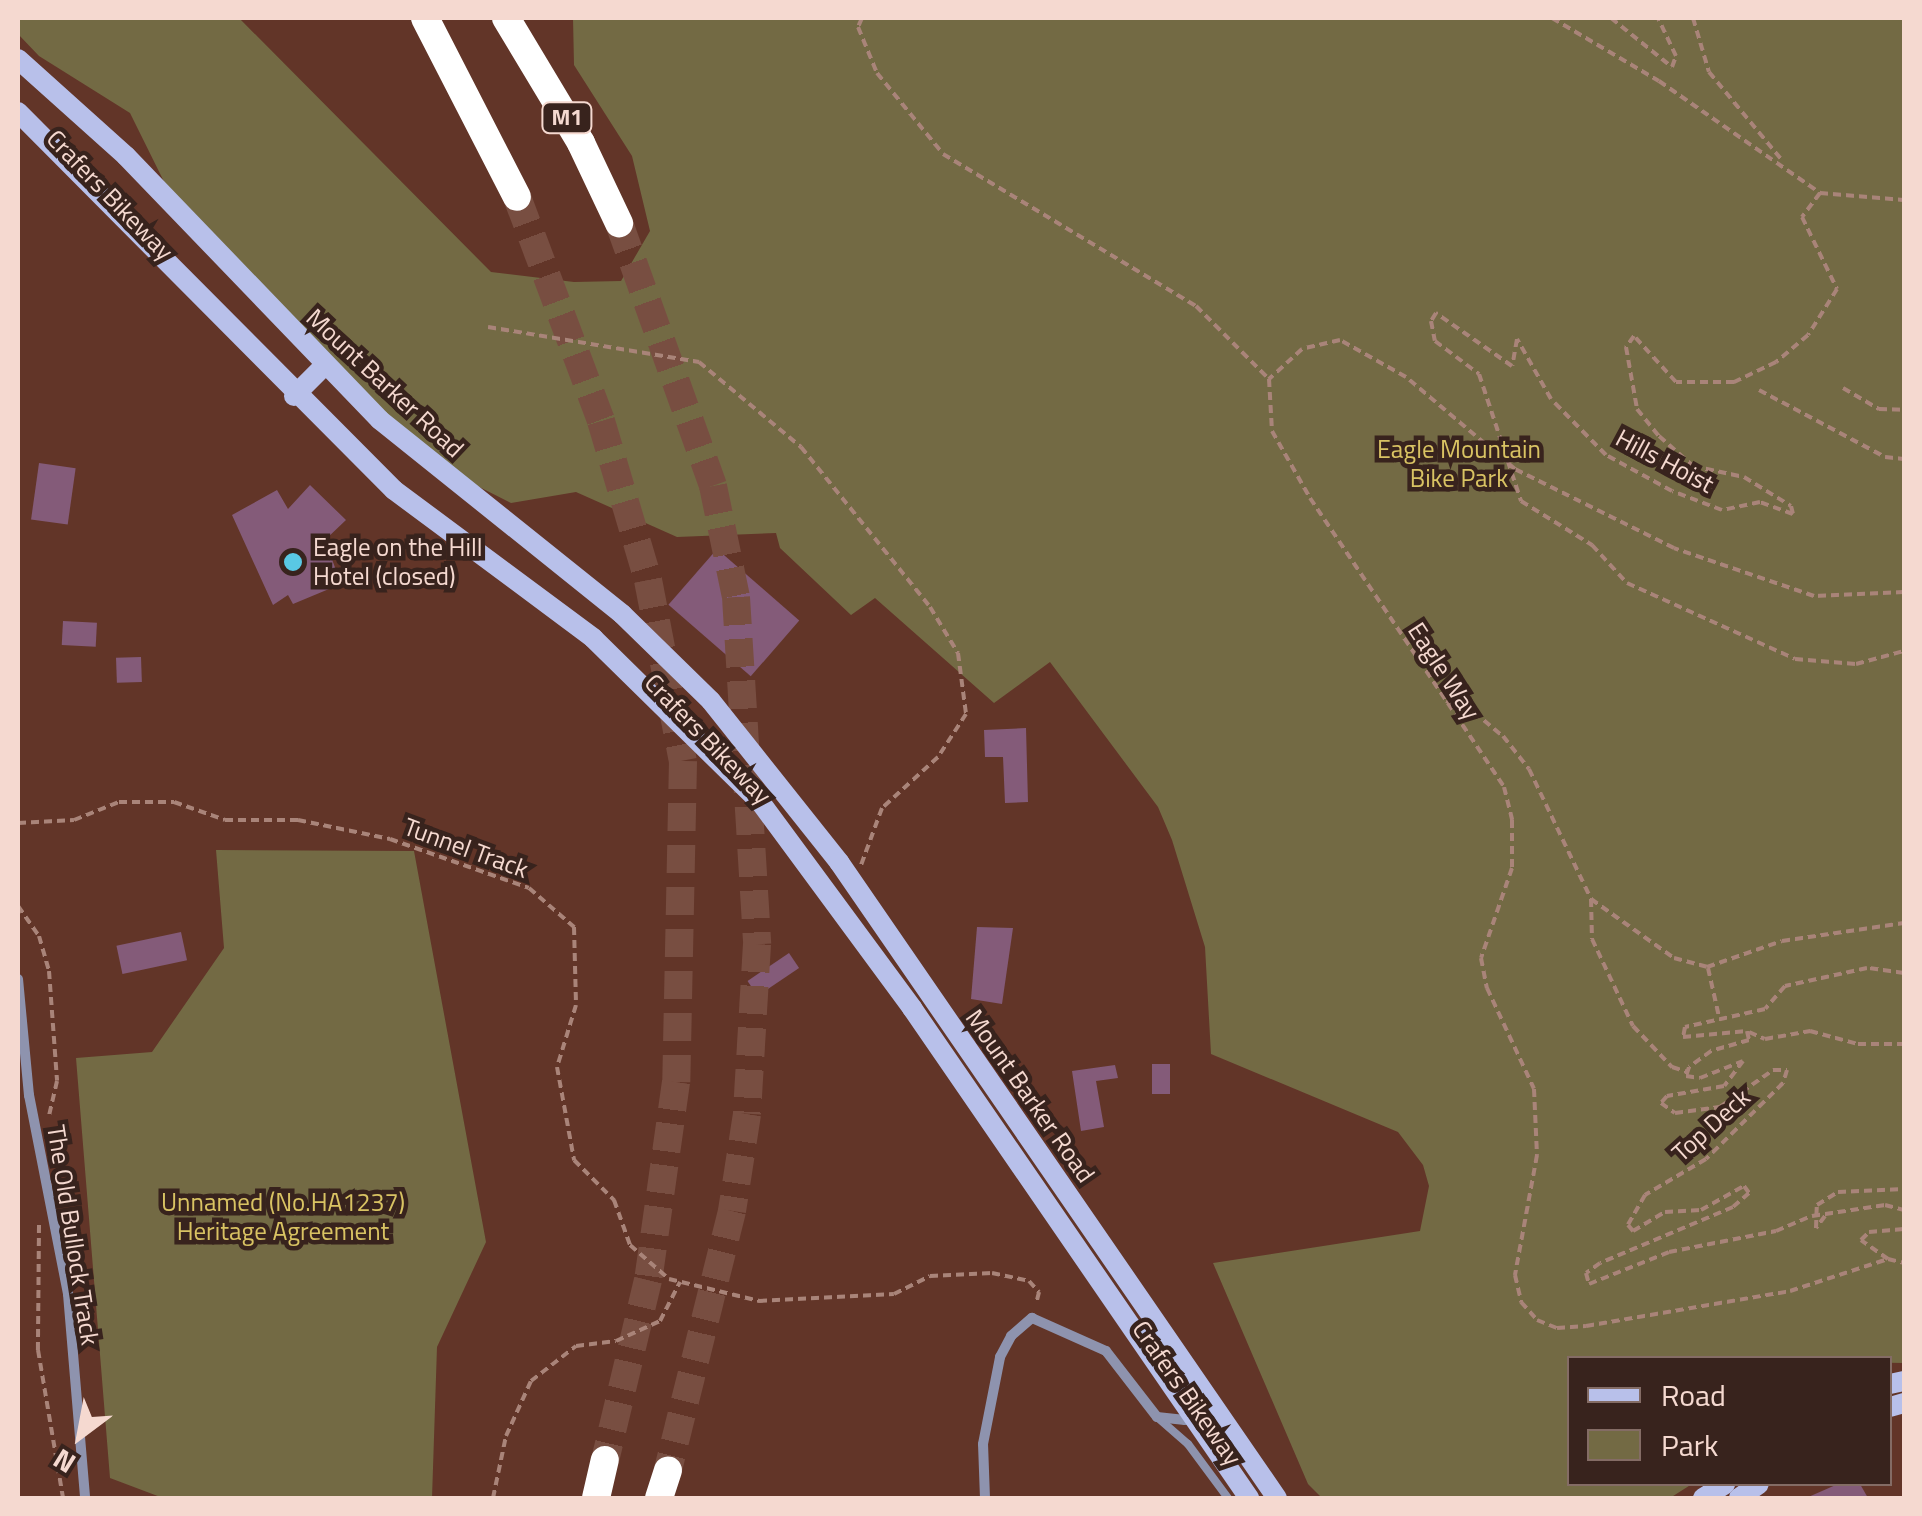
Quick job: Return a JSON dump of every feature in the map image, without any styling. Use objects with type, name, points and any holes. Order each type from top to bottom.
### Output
[{"type":"highway","points":[[425,18],[517,196]]},
{"type":"highway","name":"M1","points":[[506,18],[581,143],[619,223]]},
{"type":"highway","points":[[596,1498],[604,1460]]},
{"type":"highway","points":[[660,1498],[668,1470]]},
{"type":"main road","name":"Mount Barker Road","points":[[18,59],[126,156],[324,366],[428,461],[622,614],[732,727],[855,886],[1277,1498]]},
{"type":"main road","name":"Mount Barker Road","points":[[18,112],[294,396],[394,490],[593,638],[711,748],[810,864],[1250,1498]]},
{"type":"main road","points":[[294,396],[324,366]]},
{"type":"main road","points":[[711,748],[732,727]]},
{"type":"street","name":"The Old Bullock Track","points":[[18,979],[29,1095],[68,1294],[85,1498]]},
{"type":"street","points":[[985,1498],[983,1444],[1000,1357],[1011,1336],[1032,1318],[1106,1351],[1157,1417],[1194,1418],[1214,1407]]},
{"type":"lane","points":[[1157,1417],[1188,1444],[1228,1498]]},
{"type":"path","points":[[862,18],[858,27],[877,73],[943,154],[1196,306],[1269,379],[1302,349],[1340,340],[1406,377],[1515,469],[1674,548],[1814,596],[1904,592]]},
{"type":"path","points":[[1552,18],[1785,164],[1820,193],[1904,200]]},
{"type":"path","points":[[1611,18],[1672,66],[1676,56],[1658,18]]},
{"type":"path","points":[[1693,18],[1709,72],[1785,164]]},
{"type":"path","name":"Hills Hoist","points":[[1820,193],[1802,217],[1837,289],[1808,335],[1776,362],[1734,382],[1676,382],[1634,336],[1626,347],[1636,410],[1659,436],[1693,466],[1744,478],[1791,506],[1792,514],[1760,502],[1722,510],[1606,454],[1550,399],[1517,339],[1512,366],[1436,313],[1431,321],[1435,341],[1480,374],[1515,469],[1520,502],[1592,545],[1607,568],[1653,600],[1795,659],[1856,664],[1904,651]]},
{"type":"path","points":[[488,327],[699,362],[801,448],[930,607],[958,653],[966,714],[938,757],[882,808],[855,886]]},
{"type":"path","name":"Eagle Way","points":[[1269,379],[1272,431],[1504,788],[1512,820],[1512,868],[1480,958],[1487,988],[1534,1089],[1536,1156],[1514,1275],[1521,1302],[1537,1320],[1557,1328],[1586,1326],[1790,1291],[1888,1260],[1904,1263]]},
{"type":"path","points":[[1843,388],[1879,409],[1904,410]]},
{"type":"path","points":[[1759,390],[1885,458],[1904,459]]},
{"type":"path","points":[[1446,701],[1474,712],[1503,736],[1529,770],[1591,899],[1592,939],[1633,1026],[1672,1068],[1687,1072]]},
{"type":"path","name":"Tunnel Track","points":[[18,823],[74,820],[119,802],[174,802],[225,820],[298,820],[390,839],[529,888],[574,927],[576,1005],[557,1067],[574,1160],[614,1200],[630,1246],[680,1282],[759,1301],[894,1294],[930,1276],[992,1273],[1028,1282],[1039,1292],[1032,1318]]},
{"type":"path","points":[[1591,899],[1674,958],[1708,967],[1782,940],[1904,924]]},
{"type":"path","points":[[1708,967],[1719,1017]]},
{"type":"path","points":[[1904,973],[1866,968],[1785,986],[1765,1009],[1685,1027],[1682,1036],[1746,1031],[1766,1040],[1810,1031],[1858,1044],[1904,1044]]},
{"type":"path","name":"Top Deck","points":[[1746,1031],[1749,1040],[1710,1051],[1687,1072],[1700,1078],[1743,1061],[1724,1086],[1667,1096],[1661,1103],[1675,1113],[1720,1107],[1773,1070],[1787,1070],[1784,1083],[1706,1158],[1645,1195],[1628,1224],[1634,1231],[1666,1212],[1702,1210],[1744,1186],[1749,1193],[1733,1207],[1600,1263],[1586,1273],[1589,1284],[1669,1252],[1776,1232],[1812,1216],[1885,1205],[1904,1210]]},
{"type":"path","points":[[1826,1216],[1816,1228],[1812,1216],[1838,1192],[1904,1189]]},
{"type":"path","points":[[1888,1260],[1861,1240],[1869,1232],[1904,1229]]},
{"type":"path","points":[[494,1498],[506,1436],[531,1381],[576,1346],[616,1341],[660,1321],[680,1282]]},
{"type":"green space","name":"Eagle Mountain Bike Park","points":[[18,18],[239,18],[491,272],[574,282],[621,281],[650,231],[632,156],[574,65],[573,18],[1904,18],[1904,1363],[1892,1363],[1892,1356],[1567,1356],[1567,1486],[1689,1486],[1670,1498],[1322,1498],[1308,1484],[1213,1263],[1420,1231],[1429,1186],[1423,1165],[1398,1132],[1211,1054],[1205,947],[1172,840],[1158,807],[1050,662],[994,703],[875,598],[851,615],[780,548],[776,533],[677,537],[576,492],[511,503],[428,461],[180,214],[130,113],[39,56],[18,34]]},
{"type":"green space","name":"Unnamed (No.HA1237) Heritage Agreement","points":[[216,850],[414,851],[486,1242],[437,1347],[432,1498],[163,1498],[110,1478],[76,1058],[152,1052],[224,948]]},
{"type":"building","points":[[39,463],[76,468],[68,525],[31,519]]},
{"type":"building","name":"Eagle on the Hill Hotel (closed)","points":[[310,485],[346,520],[325,540],[341,584],[293,604],[288,595],[273,605],[232,515],[277,490],[288,509]]},
{"type":"building","points":[[717,549],[799,621],[751,676],[668,605]]},
{"type":"building","points":[[63,621],[97,623],[96,647],[62,645]]},
{"type":"building","points":[[141,657],[142,682],[117,683],[116,658]]},
{"type":"building","points":[[1026,728],[1028,802],[1005,803],[1003,757],[985,757],[984,730]]},
{"type":"building","points":[[977,927],[1013,928],[1002,1004],[971,999]]},
{"type":"building","points":[[181,932],[187,960],[122,974],[116,946]]},
{"type":"building","points":[[789,953],[799,968],[758,996],[748,981]]},
{"type":"building","points":[[1152,1064],[1170,1064],[1170,1094],[1152,1094]]},
{"type":"building","points":[[1115,1065],[1118,1078],[1096,1081],[1104,1127],[1081,1131],[1072,1071]]},
{"type":"building","points":[[1833,1486],[1861,1486],[1868,1498],[1806,1498]]},
{"type":"tunnel","points":[[517,197],[601,421],[648,580],[683,761],[676,1082],[648,1280],[605,1460]]},
{"type":"tunnel","points":[[619,223],[713,486],[736,597],[757,944],[747,1114],[732,1211],[668,1470]]},
{"type":"place","name":"Eagle on the Hill Hotel (closed)","points":[[293,562]]}]
